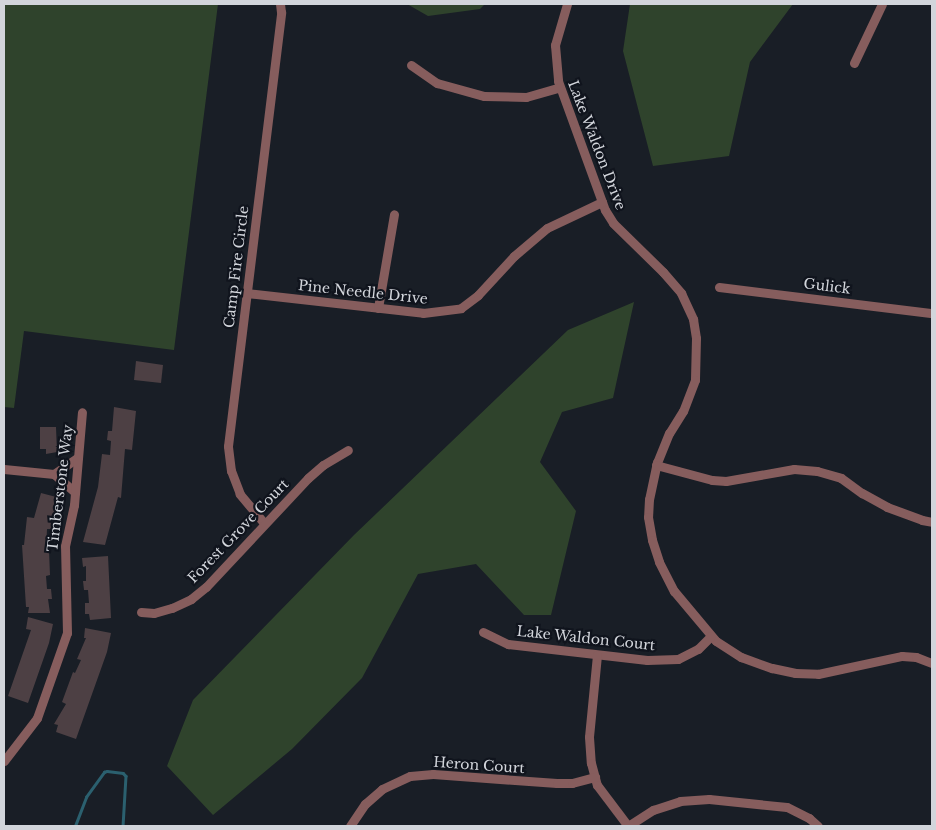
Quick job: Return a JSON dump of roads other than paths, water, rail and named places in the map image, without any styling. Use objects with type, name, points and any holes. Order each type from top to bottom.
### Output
[{"type":"street","name":"Camp Fire Circle","points":[[264,523],[240,494],[231,471],[228,446],[281,12],[280,4]]},
{"type":"street","name":"Lake Waldon Drive","points":[[567,4],[555,45],[555,62],[560,87],[602,202],[613,223],[663,272],[681,293],[693,319],[696,338],[695,380],[684,412],[669,433],[656,465],[649,499],[648,517],[654,547],[674,591],[712,636],[741,658],[795,673],[828,672],[902,656],[916,657],[932,663]]},
{"type":"street","points":[[854,63],[882,4]]},
{"type":"street","points":[[411,65],[437,83],[484,96],[526,97],[560,87]]},
{"type":"street","name":"Pine Needle Drive","points":[[246,293],[423,313],[461,308],[478,295],[514,256],[547,228],[602,202]]},
{"type":"street","points":[[378,308],[394,214]]},
{"type":"street","name":"Gulick","points":[[719,287],[932,313]]},
{"type":"street","name":"Timberstone Way","points":[[4,761],[37,718],[67,633],[69,619],[65,546],[75,492],[82,412]]},
{"type":"street","name":"Forest Grove Court","points":[[141,612],[154,612],[172,608],[191,599],[206,587],[264,523],[323,465],[348,450]]},
{"type":"street","points":[[54,474],[78,457]]},
{"type":"street","points":[[656,465],[712,480],[726,480],[794,469],[817,471],[840,478],[862,494],[887,507],[932,522]]},
{"type":"street","points":[[4,469],[54,474],[75,492]]},
{"type":"street","name":"Lake Waldon Court","points":[[483,632],[508,644],[647,660],[678,659],[698,649],[712,636]]},
{"type":"street","points":[[597,655],[589,737],[591,763],[597,785],[628,826],[653,810],[680,801],[709,799],[787,807],[809,818],[818,826]]},
{"type":"street","name":"Heron Court","points":[[350,826],[365,804],[382,789],[410,776],[433,774],[558,783],[572,783],[595,777]]},
{"type":"waterway","points":[[75,826],[86,797],[104,772],[107,771],[123,773],[126,776],[123,826]]}]
